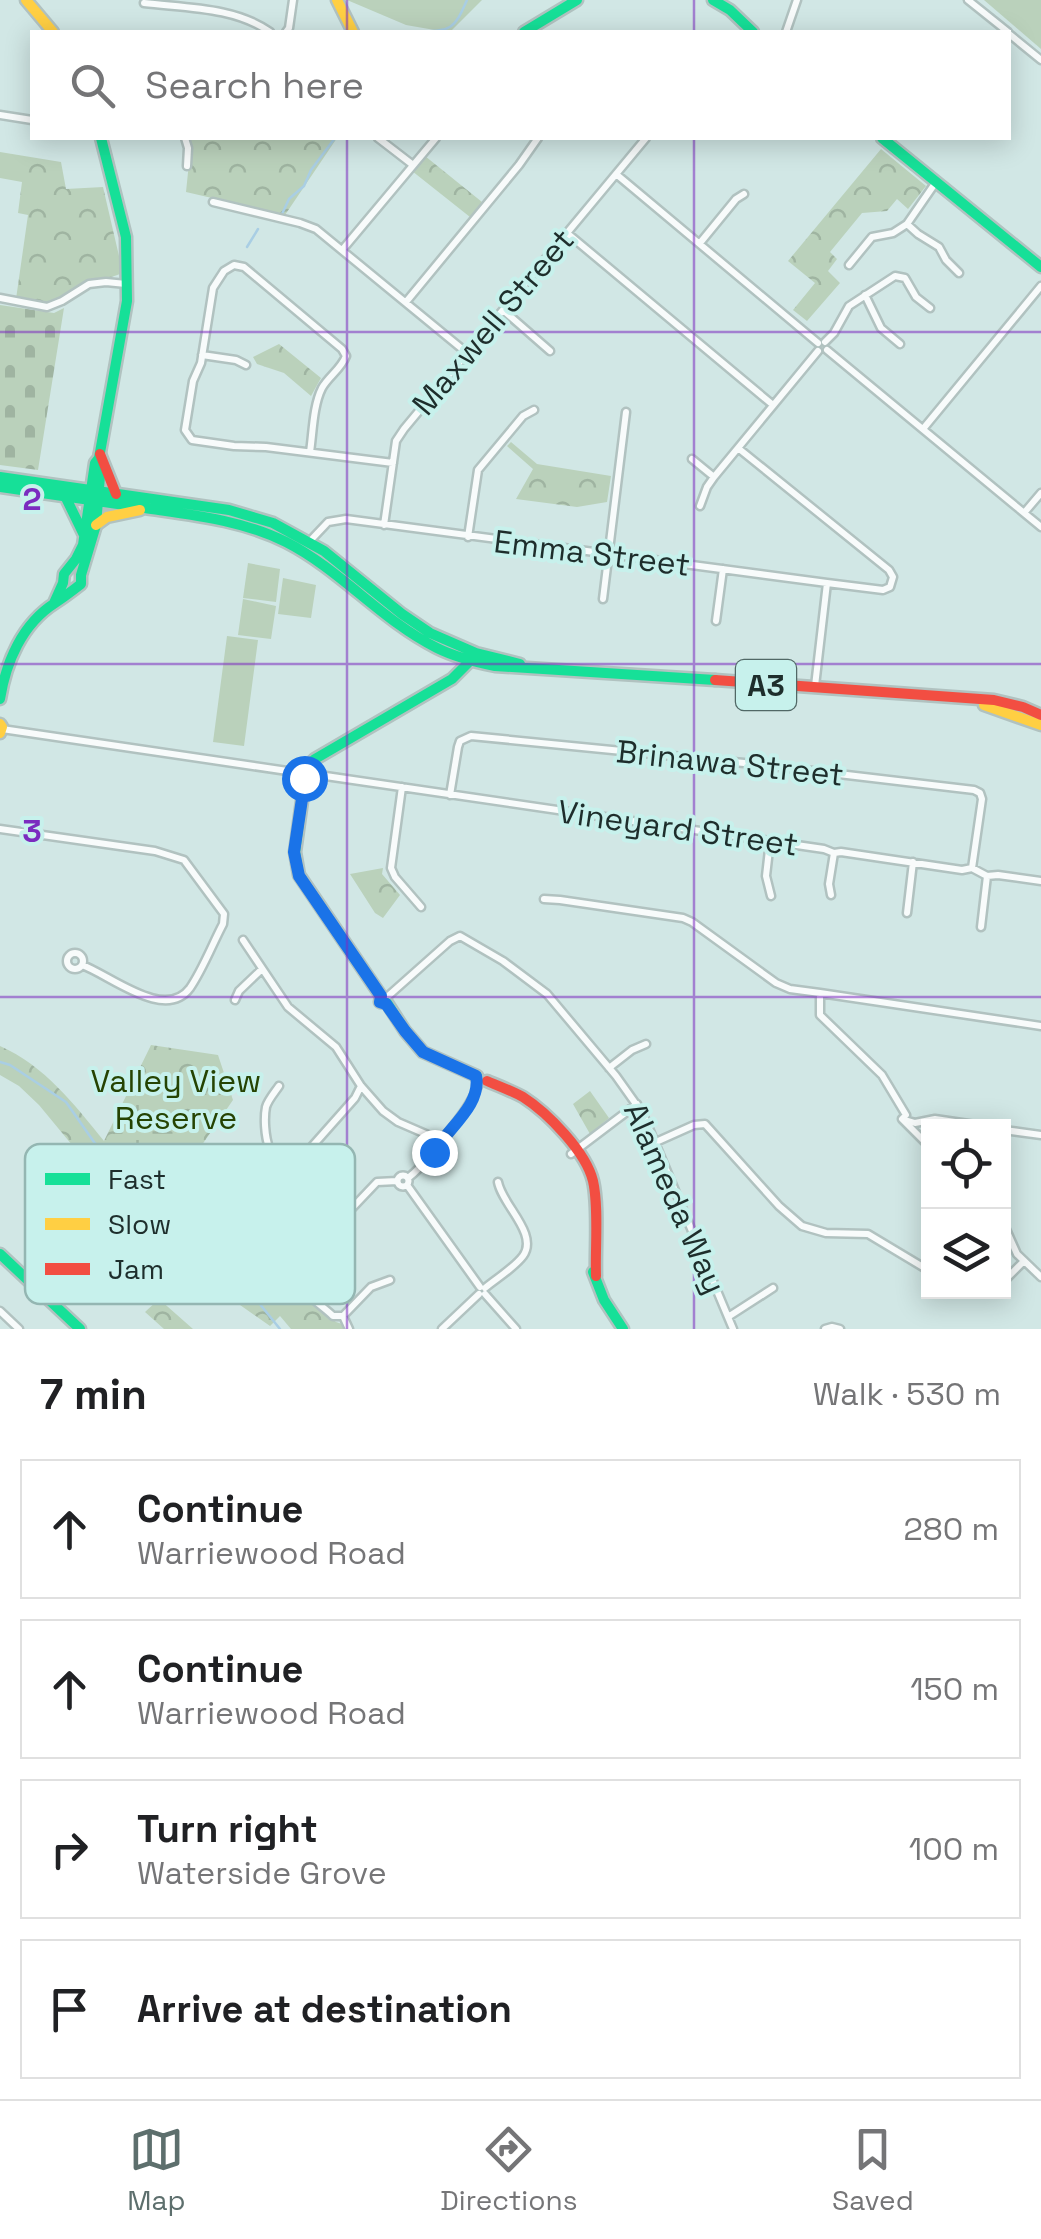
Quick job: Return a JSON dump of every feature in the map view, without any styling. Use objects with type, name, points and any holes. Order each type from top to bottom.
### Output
[{"type":"main road","points":[[26,0],[52,30]]},
{"type":"main road","points":[[338,0],[351,30]]},
{"type":"main road","points":[[527,30],[578,0]]},
{"type":"main road","points":[[713,0],[751,30]]},
{"type":"main road","points":[[68,586],[81,584],[75,572],[101,464],[126,308],[126,237],[102,140]]},
{"type":"main road","points":[[884,140],[1041,267]]},
{"type":"main road","points":[[100,456],[105,460],[116,494]]},
{"type":"main road","name":"A3","points":[[0,477],[220,520],[268,534],[319,562],[411,634],[435,648],[473,658],[530,667],[971,700],[1034,712],[1041,725]]},
{"type":"main road","name":"A3","points":[[0,487],[66,498],[116,494],[247,514],[310,541],[402,614],[473,658]]},
{"type":"main road","points":[[75,572],[96,525],[94,496]]},
{"type":"main road","points":[[66,498],[76,512],[84,537]]},
{"type":"main road","points":[[96,525],[108,517],[144,508]]},
{"type":"main road","points":[[268,534],[310,541],[319,562]]},
{"type":"main road","points":[[0,699],[12,650],[23,634],[62,600],[68,586],[64,574],[75,572]]},
{"type":"main road","points":[[473,658],[452,679],[315,759],[306,773],[294,852],[299,876],[423,1052],[520,1096],[543,1115],[591,1173],[596,1276],[604,1300],[623,1329]]},
{"type":"main road","points":[[0,1254],[25,1277]]},
{"type":"main road","points":[[53,1304],[80,1329]]},
{"type":"street","points":[[288,30],[293,0]]},
{"type":"street","points":[[787,30],[796,0]]},
{"type":"street","points":[[968,0],[1004,30]]},
{"type":"street","points":[[144,3],[240,16],[267,30]]},
{"type":"street","points":[[736,30],[742,23]]},
{"type":"street","points":[[1011,35],[1041,60]]},
{"type":"street","points":[[0,115],[30,120]]},
{"type":"street","points":[[186,140],[187,166]]},
{"type":"street","points":[[381,140],[413,165]]},
{"type":"street","points":[[343,250],[434,140]]},
{"type":"street","points":[[406,302],[537,140]]},
{"type":"street","name":"Maxwell Street","points":[[384,525],[396,440],[644,140]]},
{"type":"street","points":[[616,174],[1041,528]]},
{"type":"street","points":[[849,265],[872,237],[893,233],[907,224],[936,182]]},
{"type":"street","points":[[700,243],[744,194]]},
{"type":"street","points":[[212,202],[316,229],[467,353]]},
{"type":"street","points":[[907,224],[939,247],[960,273]]},
{"type":"street","points":[[567,233],[773,405]]},
{"type":"street","points":[[310,452],[319,393],[346,356],[244,268],[234,265],[224,271],[212,288],[202,356],[184,430],[192,440],[393,463]]},
{"type":"street","points":[[700,506],[714,477],[822,346],[849,306],[900,275],[930,308]]},
{"type":"street","points":[[0,298],[47,306],[89,284],[126,284]]},
{"type":"street","points":[[923,428],[1041,286]]},
{"type":"street","points":[[865,296],[882,328],[900,344]]},
{"type":"street","points":[[503,310],[550,351]]},
{"type":"street","points":[[202,356],[236,360],[246,366]]},
{"type":"street","points":[[468,536],[478,470],[523,416],[534,410]]},
{"type":"street","points":[[603,599],[626,412]]},
{"type":"street","name":"Emma Street","points":[[310,541],[322,526],[336,519],[890,588],[889,570],[738,448]]},
{"type":"street","points":[[692,458],[714,477]]},
{"type":"street","points":[[1024,514],[1041,493]]},
{"type":"street","points":[[716,621],[723,570]]},
{"type":"street","points":[[815,689],[827,583]]},
{"type":"street","name":"Vineyard Street","points":[[1,728],[1041,881]]},
{"type":"street","name":"Brinawa Street","points":[[450,795],[458,747],[465,737],[471,736],[974,790],[982,799],[972,868]]},
{"type":"street","points":[[402,787],[390,865],[395,877],[422,907]]},
{"type":"street","points":[[0,829],[180,857],[224,914],[223,924],[190,988],[179,996],[166,1000],[151,998],[82,965]]},
{"type":"street","points":[[770,842],[766,876],[770,896]]},
{"type":"street","points":[[831,896],[834,852]]},
{"type":"street","points":[[907,913],[913,862]]},
{"type":"street","points":[[980,927],[987,876]]},
{"type":"street","points":[[544,900],[683,918],[776,983],[790,988],[1041,1026]]},
{"type":"street","name":"Alameda Way","points":[[385,999],[453,938],[464,937],[556,1003],[636,1104],[656,1142],[734,1329]]},
{"type":"street","points":[[243,940],[288,1007],[336,1047],[383,1111],[436,1138],[439,1144]]},
{"type":"street","points":[[235,1000],[262,969]]},
{"type":"street","points":[[820,994],[820,1015],[882,1076],[906,1115],[902,1119]]},
{"type":"street","points":[[609,1068],[646,1044]]},
{"type":"street","points":[[408,1182],[454,1127],[481,1081]]},
{"type":"street","points":[[269,1144],[266,1105],[279,1086]]},
{"type":"street","points":[[314,1144],[361,1086]]},
{"type":"street","points":[[574,1152],[636,1104]]},
{"type":"street","points":[[902,1119],[921,1121]]},
{"type":"street","points":[[902,1119],[921,1138]]},
{"type":"street","points":[[656,1142],[705,1124],[802,1226],[826,1233],[868,1234],[921,1266]]},
{"type":"street","points":[[1011,1131],[1041,1136]]},
{"type":"street","points":[[355,1205],[377,1182],[398,1182],[401,1176],[482,1291],[516,1329]]},
{"type":"street","points":[[445,1328],[526,1252],[528,1235],[500,1195],[498,1182]]},
{"type":"street","points":[[1011,1242],[1023,1262],[1041,1277]]},
{"type":"street","points":[[1011,1274],[1023,1262]]},
{"type":"street","points":[[320,1304],[333,1316],[343,1316],[372,1288],[390,1280]]},
{"type":"street","points":[[728,1317],[773,1288]]},
{"type":"street","points":[[0,1311],[19,1329]]},
{"type":"street","points":[[343,1316],[348,1329]]},
{"type":"street","points":[[825,1329],[840,1329]]},
{"type":"green space","points":[[347,0],[482,0],[452,30],[406,25]]},
{"type":"green space","points":[[984,0],[1041,0],[1041,49]]},
{"type":"green space","points":[[190,140],[336,140],[285,215],[186,192]]},
{"type":"green space","points":[[881,149],[926,186],[908,209],[897,199],[887,211],[862,213],[830,252],[837,259],[828,271],[840,283],[807,321],[793,310],[815,283],[788,261]]},
{"type":"green space","points":[[0,152],[61,162],[66,189],[103,187],[120,274],[87,282],[49,302],[16,299],[28,215],[18,213],[22,182],[0,178]]},
{"type":"green space","points":[[425,156],[482,202],[470,217],[412,171]]},
{"type":"green space","points":[[0,305],[54,313],[64,308],[38,470],[0,465]]},
{"type":"green space","points":[[279,344],[321,378],[311,396],[284,373],[257,364],[253,357]]},
{"type":"green space","points":[[511,442],[537,464],[611,476],[607,502],[577,507],[516,499],[533,469],[507,446]]},
{"type":"green space","points":[[248,563],[280,569],[276,602],[243,598]]},
{"type":"green space","points":[[283,578],[316,585],[311,618],[278,614]]},
{"type":"green space","points":[[243,599],[276,606],[271,639],[238,635]]},
{"type":"green space","points":[[227,636],[258,640],[244,746],[213,742]]},
{"type":"green space","points":[[383,868],[382,874],[400,895],[383,918],[375,913],[350,874]]},
{"type":"green space","name":"Valley View Reserve","points":[[151,1045],[218,1055],[233,1100],[203,1144],[71,1144],[39,1105],[0,1075],[0,1046],[45,1075],[104,1141]]},
{"type":"green space","points":[[590,1091],[609,1118],[590,1134],[573,1104]]},
{"type":"green space","points":[[133,1098],[186,1144],[110,1144]]},
{"type":"green space","points":[[154,1304],[165,1304],[193,1329],[164,1329],[145,1312]]},
{"type":"green space","points":[[239,1304],[315,1304],[345,1329],[291,1329],[280,1316],[270,1326]]},
{"type":"waterway","points":[[439,30],[459,17],[467,0]]},
{"type":"waterway","points":[[282,214],[334,140]]},
{"type":"waterway","points":[[247,247],[258,229]]},
{"type":"waterway","points":[[0,1062],[66,1102],[96,1144]]},
{"type":"waterway","points":[[260,1304],[280,1329]]},
{"type":"traffic: fast","points":[[527,30],[577,0]]},
{"type":"traffic: fast","points":[[713,0],[751,30]]},
{"type":"traffic: fast","points":[[0,699],[6,671],[25,633],[43,612],[81,584],[96,525],[99,458],[127,301],[126,237],[102,140]]},
{"type":"traffic: fast","points":[[884,140],[1041,267]]},
{"type":"traffic: fast","points":[[54,603],[64,574],[83,545],[95,463],[99,458]]},
{"type":"traffic: fast","points":[[0,477],[229,510],[273,523],[324,551],[430,633],[476,653],[520,664]]},
{"type":"traffic: fast","points":[[0,487],[199,516],[269,535],[325,566],[417,637],[473,661],[495,666],[715,680]]},
{"type":"traffic: fast","points":[[66,498],[85,537]]},
{"type":"traffic: fast","points":[[305,779],[302,771],[315,759],[452,679],[472,659]]},
{"type":"traffic: fast","points":[[305,779],[295,852],[299,875],[381,996],[380,1002],[387,1003]]},
{"type":"traffic: fast","points":[[387,1003],[423,1052],[477,1076]]},
{"type":"traffic: fast","points":[[0,1254],[25,1277]]},
{"type":"traffic: fast","points":[[593,1272],[604,1300],[623,1329]]},
{"type":"traffic: fast","points":[[53,1304],[80,1329]]},
{"type":"traffic: slow","points":[[26,0],[51,30]]},
{"type":"traffic: slow","points":[[337,0],[352,30]]},
{"type":"traffic: slow","points":[[96,525],[107,517],[140,510]]},
{"type":"traffic: slow","points":[[984,705],[1041,725]]},
{"type":"traffic: slow","points":[[0,724],[0,733]]},
{"type":"traffic: jam","points":[[100,454],[116,494]]},
{"type":"traffic: jam","points":[[715,680],[994,700],[1041,715]]},
{"type":"traffic: jam","points":[[487,1081],[533,1104],[565,1134],[583,1158],[595,1191],[596,1276]]},
{"type":"route","points":[[304,778],[294,852],[299,876],[381,996],[380,1002],[386,1004],[414,1043],[423,1052],[476,1076],[479,1084],[472,1101],[434,1152]]}]
